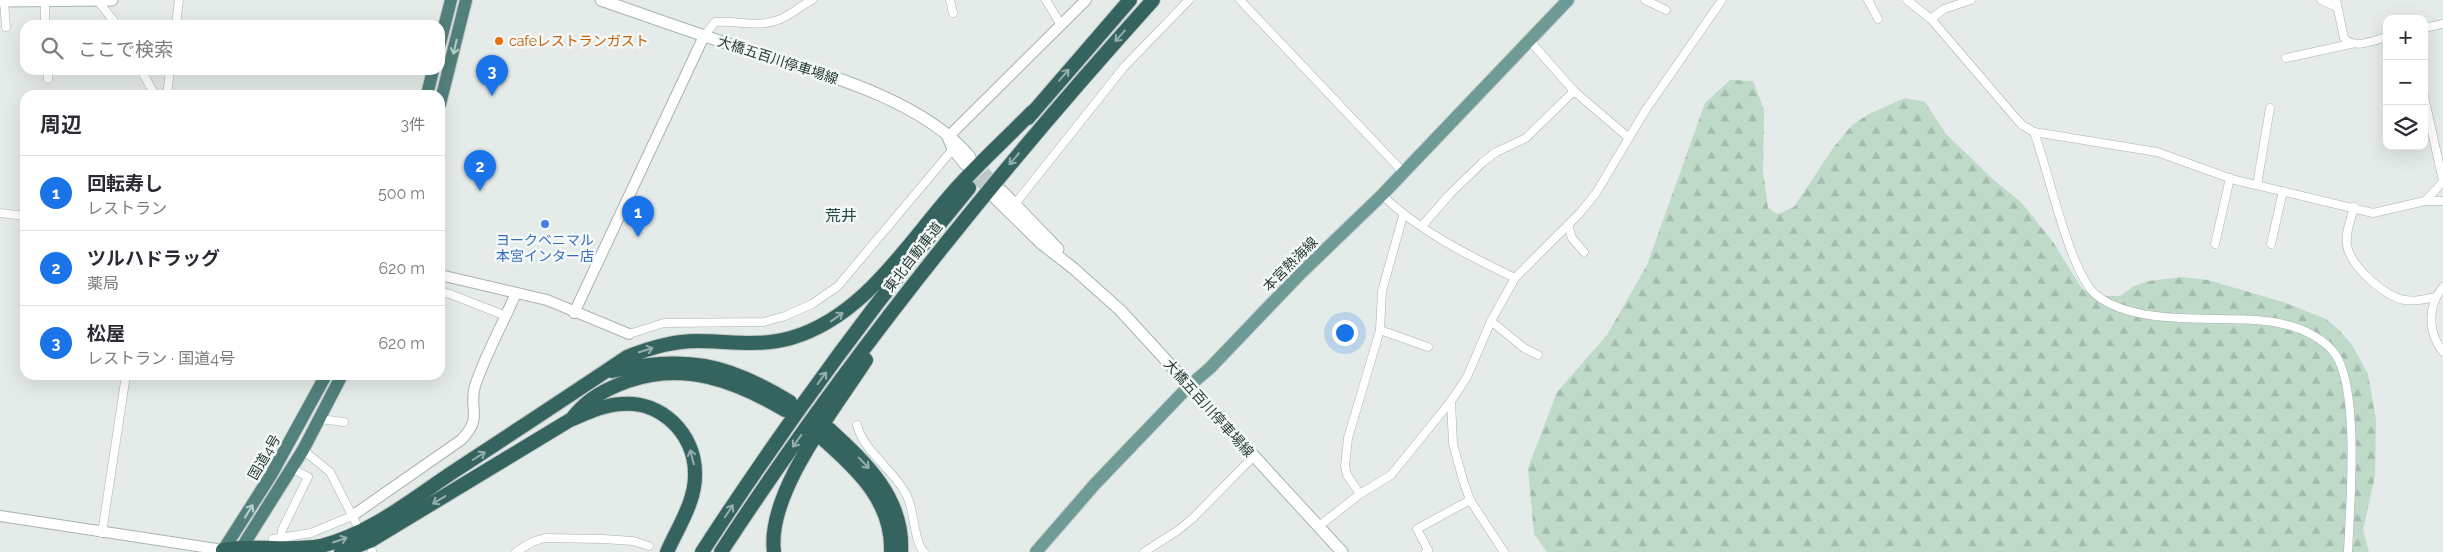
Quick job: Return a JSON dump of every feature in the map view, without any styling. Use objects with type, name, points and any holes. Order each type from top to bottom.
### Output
[{"type":"highway","points":[[445,23],[451,0]]},
{"type":"highway","points":[[444,90],[466,0]]},
{"type":"highway","name":"東北自動車道","points":[[702,552],[765,458],[861,324],[934,231],[1032,112],[1130,0]]},
{"type":"highway","name":"東北自動車道","points":[[721,552],[817,411],[930,261],[1044,123],[1153,0]]},
{"type":"highway","points":[[428,90],[432,75]]},
{"type":"highway","points":[[224,552],[241,549],[300,550],[321,546],[366,530],[627,357],[641,351],[675,343],[696,341],[770,343],[798,336],[823,326],[861,298],[956,188],[1032,112]]},
{"type":"highway","points":[[774,552],[774,536],[779,505],[792,478],[814,439],[930,261]]},
{"type":"highway","points":[[570,420],[588,400],[614,385],[665,372],[682,372],[715,378],[788,406],[736,374],[699,364],[665,362],[604,373]]},
{"type":"highway","name":"国道4号","points":[[224,552],[271,475],[323,380]]},
{"type":"highway","name":"国道4号","points":[[241,549],[303,450],[340,380]]},
{"type":"highway","points":[[341,552],[370,540],[570,420],[608,406],[635,404],[662,413],[673,421],[683,434],[694,460],[694,487],[686,511],[667,552]]},
{"type":"highway","points":[[891,552],[890,529],[886,515],[873,490],[826,434],[869,467],[883,486],[898,516],[901,531],[901,552]]},
{"type":"main road","points":[[0,0],[112,0]]},
{"type":"main road","name":"大橋五百川停車場線","points":[[601,0],[865,89],[922,117],[960,145],[968,161],[953,150],[948,137]]},
{"type":"main road","name":"本宮熱海線","points":[[1036,552],[1095,484],[1189,386],[1210,368],[1299,276],[1382,195],[1568,0]]},
{"type":"main road","name":"大橋五百川停車場線","points":[[1074,268],[1042,244],[999,195],[1015,204],[1074,268],[1120,310],[1342,552]]},
{"type":"street","points":[[4,0],[6,27]]},
{"type":"street","points":[[45,0],[46,20]]},
{"type":"street","points":[[177,20],[179,0]]},
{"type":"street","points":[[574,313],[704,36],[715,22],[730,20],[760,24],[772,22],[812,0]]},
{"type":"street","points":[[950,0],[953,13]]},
{"type":"street","points":[[1046,0],[1061,25]]},
{"type":"street","points":[[948,137],[1086,0]]},
{"type":"street","points":[[1015,204],[1124,67],[1189,0]]},
{"type":"street","points":[[1240,0],[1403,172]]},
{"type":"street","points":[[1645,0],[1666,10]]},
{"type":"street","points":[[1318,526],[1397,469],[1418,439],[1451,401],[1467,377],[1491,321],[1515,278],[1568,226],[1596,193],[1629,138],[1722,0]]},
{"type":"street","points":[[1868,0],[1878,19]]},
{"type":"street","points":[[1907,0],[1931,19],[2022,125],[2034,132],[2157,152],[2230,178],[2373,213],[2424,201],[2443,201]]},
{"type":"street","points":[[1931,19],[1944,9],[1971,0]]},
{"type":"street","points":[[2321,0],[2336,3],[2344,38],[2351,44]]},
{"type":"street","points":[[98,1],[113,20]]},
{"type":"street","points":[[2428,27],[2443,24]]},
{"type":"street","points":[[2286,58],[2383,38]]},
{"type":"street","points":[[1529,40],[1574,91],[1629,138]]},
{"type":"street","points":[[144,75],[152,90]]},
{"type":"street","points":[[167,90],[169,75]]},
{"type":"street","points":[[1422,226],[1450,194],[1483,162],[1496,152],[1526,138],[1574,91]]},
{"type":"street","points":[[2424,201],[2443,181],[2426,105]]},
{"type":"street","points":[[2257,185],[2270,108]]},
{"type":"street","points":[[2034,132],[2078,268],[2093,292],[2105,302],[2153,317],[2284,324],[2310,334],[2336,356],[2345,373],[2350,413],[2348,552]]},
{"type":"street","points":[[445,276],[546,300],[629,334],[664,323],[764,322],[785,316],[812,304],[838,286],[953,150]]},
{"type":"street","points":[[2215,244],[2230,178]]},
{"type":"street","points":[[2271,244],[2283,191]]},
{"type":"street","points":[[1382,195],[1404,216],[1468,254],[1515,278]]},
{"type":"street","points":[[2354,207],[2347,243],[2354,261],[2370,280],[2386,292],[2404,300],[2436,297]]},
{"type":"street","points":[[0,213],[20,215]]},
{"type":"street","points":[[1360,494],[1347,475],[1345,466],[1348,438],[1380,330],[1382,291],[1404,216]]},
{"type":"street","points":[[1568,226],[1572,238],[1584,252]]},
{"type":"street","points":[[2443,287],[2436,297],[2432,312],[2432,330],[2443,352]]},
{"type":"street","points":[[445,293],[506,316]]},
{"type":"street","points":[[273,539],[281,536],[311,533],[354,519],[469,432],[475,414],[475,388],[516,293]]},
{"type":"street","points":[[1491,321],[1524,348],[1538,355]]},
{"type":"street","points":[[1380,330],[1428,347]]},
{"type":"street","points":[[102,533],[125,380]]},
{"type":"street","points":[[1451,401],[1453,444],[1470,500],[1504,552]]},
{"type":"street","points":[[320,419],[344,422]]},
{"type":"street","points":[[857,425],[860,437],[894,476],[905,493],[911,507],[919,546],[924,552]]},
{"type":"street","points":[[303,450],[330,472],[354,519]]},
{"type":"street","points":[[1144,552],[1177,532],[1192,519],[1253,457]]},
{"type":"street","points":[[281,536],[282,530],[308,477],[291,468]]},
{"type":"street","points":[[1426,552],[1428,550],[1417,529],[1470,500]]},
{"type":"street","points":[[0,516],[224,552]]},
{"type":"street","points":[[516,552],[532,542],[544,538],[633,541],[649,546]]},
{"type":"green space","points":[[1730,80],[1753,81],[1764,110],[1763,171],[1768,208],[1778,214],[1794,207],[1833,148],[1852,125],[1869,114],[1905,98],[1925,102],[1946,134],[1995,181],[2021,202],[2053,242],[2082,289],[2101,296],[2120,296],[2134,286],[2149,281],[2182,277],[2208,280],[2283,302],[2326,319],[2352,345],[2368,374],[2376,420],[2375,476],[2363,530],[2369,552],[1547,552],[1534,534],[1528,468],[1557,392],[1607,335],[1647,265],[1705,103]]},
{"type":"tunnel","points":[[973,160],[1000,189]]},
{"type":"tunnel","points":[[966,166],[994,197]]},
{"type":"place","name":"cafeレストランガスト","points":[[499,41]]},
{"type":"place","name":"松屋","points":[[492,96]]},
{"type":"place","name":"ツルハドラッグ","points":[[480,191]]},
{"type":"place","name":"ヨークベニマル 本宮インター店","points":[[545,224]]},
{"type":"place","name":"回転寿し","points":[[638,237]]},
{"type":"district","name":"荒井","points":[[841,215]]}]
